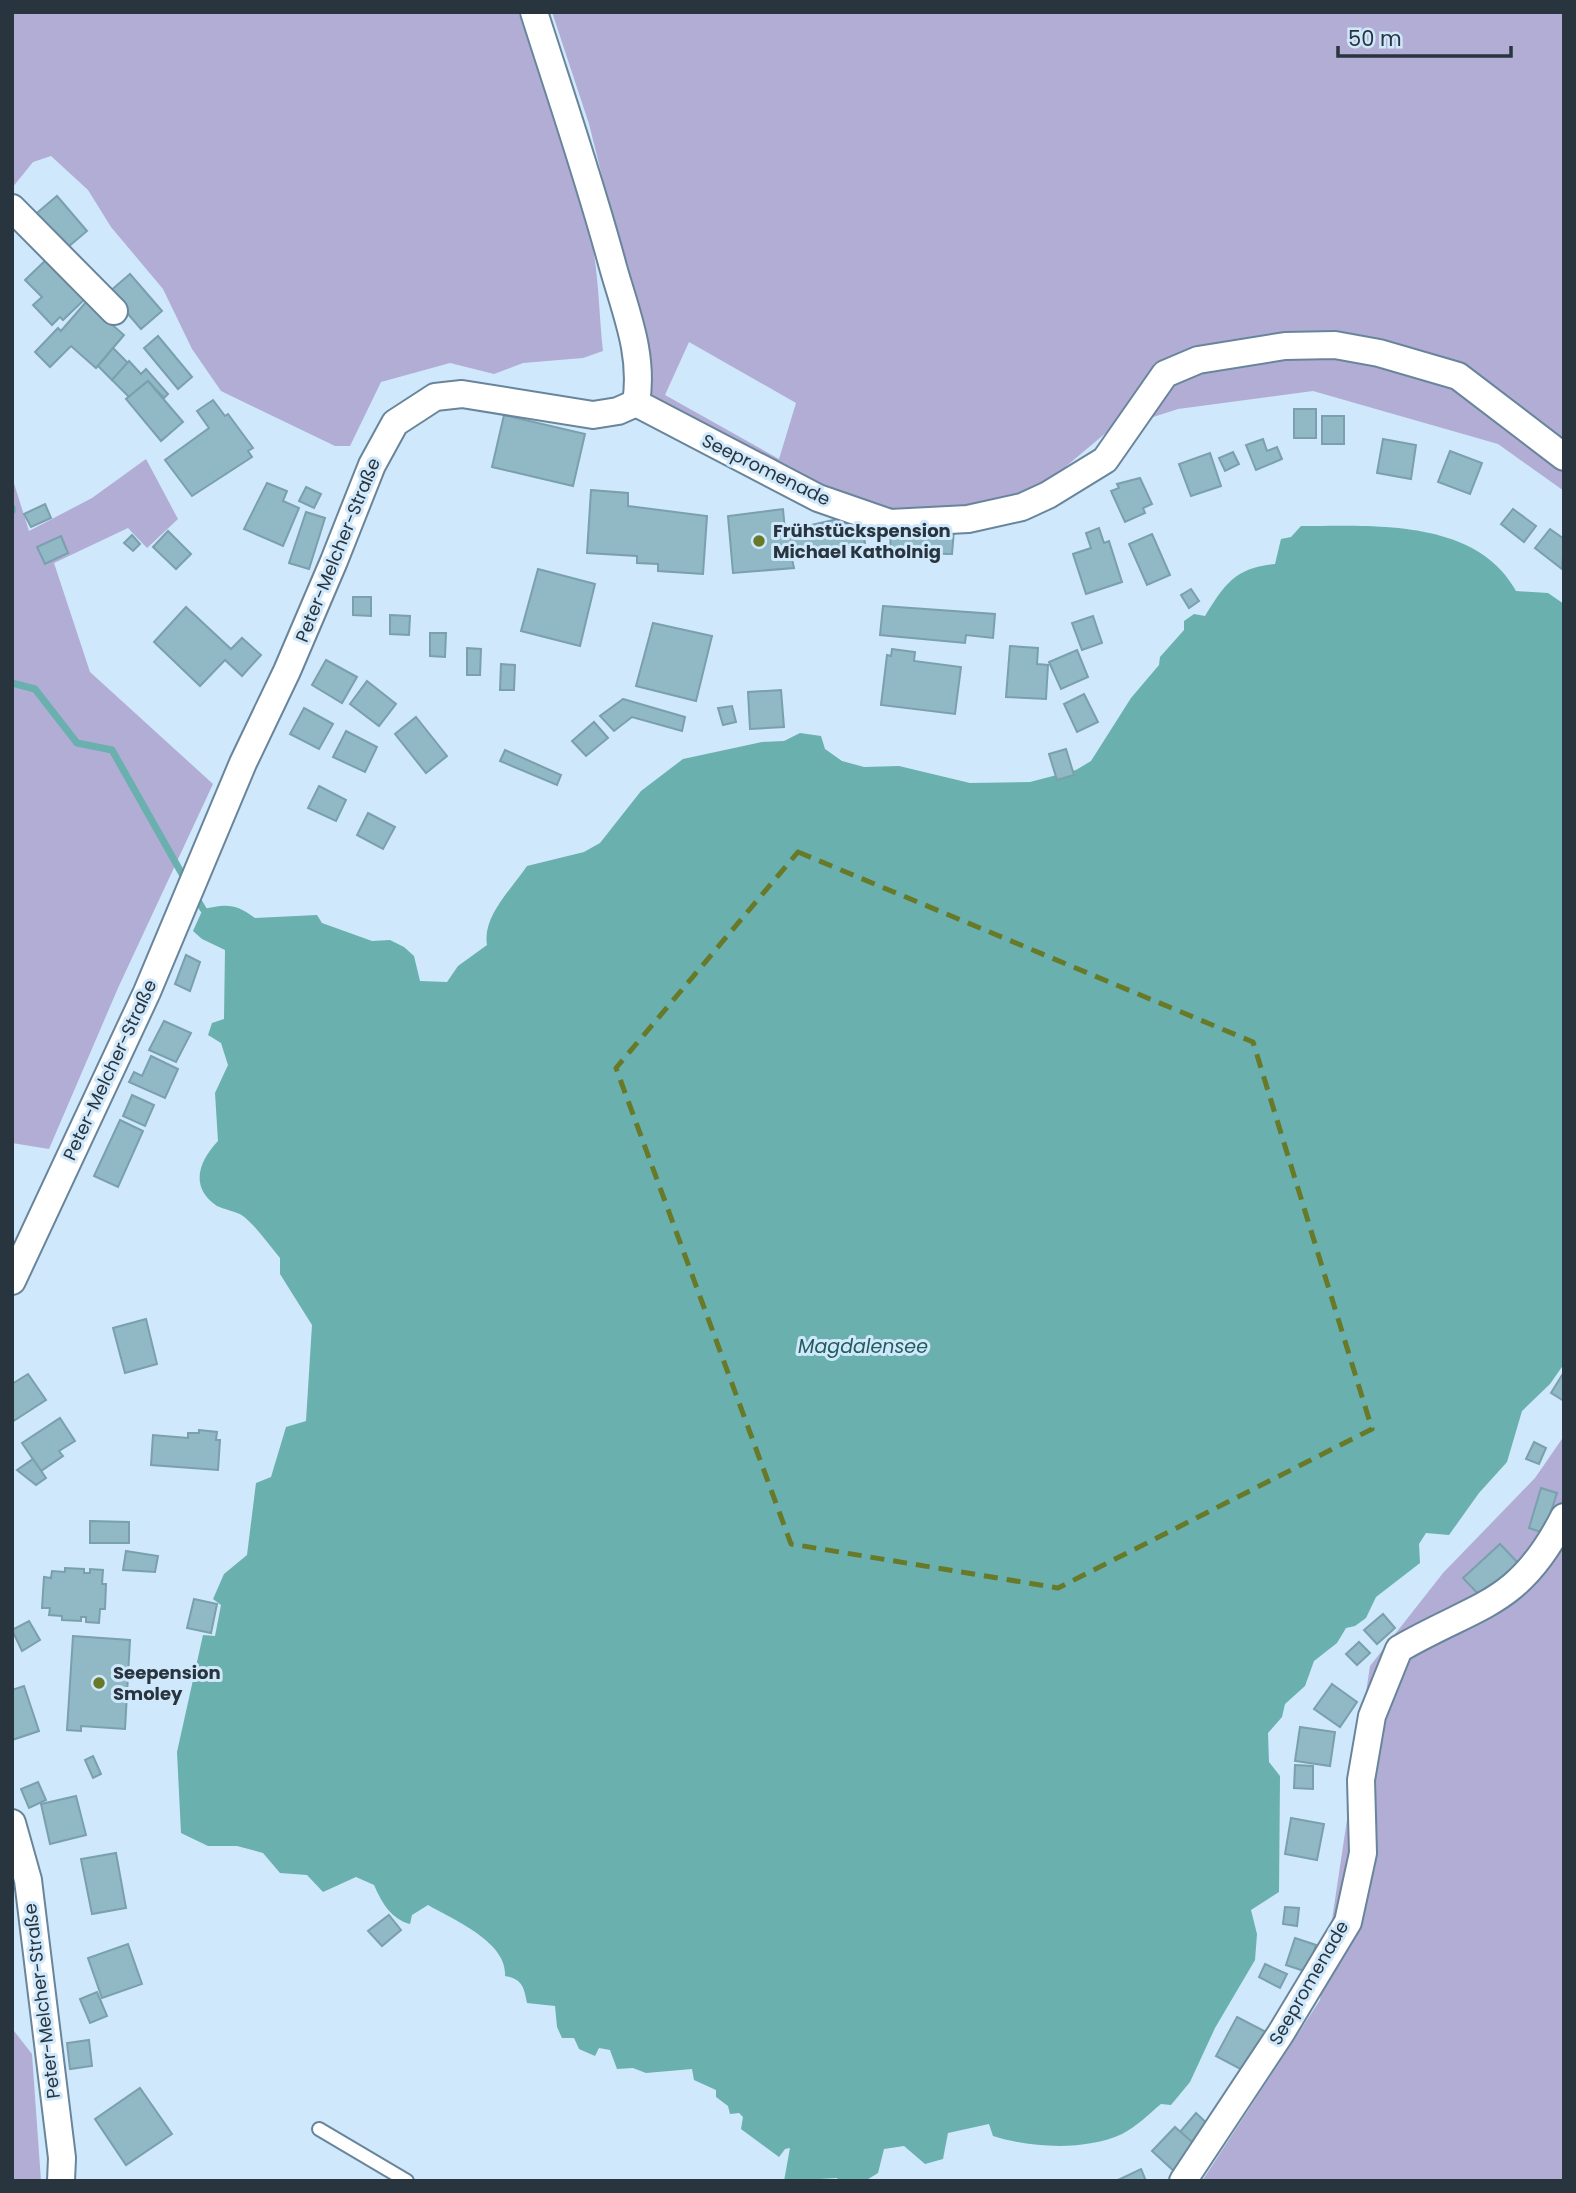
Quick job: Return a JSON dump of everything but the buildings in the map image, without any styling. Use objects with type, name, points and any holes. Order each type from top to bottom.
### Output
[{"type":"street","points":[[534,12],[594,198],[636,346],[640,377],[636,402]]},
{"type":"street","points":[[12,208],[114,311]]},
{"type":"street","name":"Seepromenade","points":[[636,402],[818,498],[890,523],[968,519],[1022,507],[1105,460],[1165,374],[1198,360],[1286,346],[1335,345],[1379,353],[1458,376],[1564,457]]},
{"type":"street","name":"Peter-Melcher-Straße","points":[[12,1280],[147,992],[243,762],[300,641],[372,465],[395,422],[435,397],[462,394],[593,415],[618,411],[636,402]]},
{"type":"street","name":"Seepromenade","points":[[1183,2181],[1282,2033],[1348,1922],[1363,1853],[1361,1780],[1372,1716],[1399,1649],[1496,1601],[1520,1581],[1541,1556],[1564,1517]]},
{"type":"street","name":"Peter-Melcher-Straße","points":[[12,1824],[28,1880],[62,2158],[61,2181]]},
{"type":"lane","points":[[319,2129],[407,2181]]},
{"type":"highlighted area","points":[[798,852],[1253,1042],[1372,1429],[1058,1588],[791,1544],[616,1068]]},
{"type":"shaded area","points":[[12,12],[518,12],[551,97],[585,214],[596,270],[603,351],[583,358],[523,363],[494,374],[450,363],[381,382],[350,446],[335,446],[221,391],[192,349],[163,289],[111,227],[88,190],[51,156],[33,162],[12,188]]},
{"type":"shaded area","points":[[552,12],[1564,12],[1564,491],[1498,444],[1313,391],[1178,409],[1107,432],[1033,494],[935,517],[823,495],[640,395],[620,248],[589,124]],"holes":[[[689,342],[796,403],[779,459],[665,395]]]},
{"type":"shaded area","points":[[146,459],[178,519],[147,548],[128,528],[54,563],[90,672],[213,784],[118,988],[49,1149],[12,1143],[12,477],[29,531],[92,498]]},
{"type":"shaded area","points":[[1564,1436],[1564,2181],[1202,2181],[1320,2000],[1370,1666],[1443,1573],[1535,1478]]},
{"type":"shaded area","points":[[14,2031],[32,2054],[41,2181],[12,2181]]},
{"type":"water","name":"Magdalensee","points":[[1301,526],[1390,527],[1449,538],[1476,550],[1498,567],[1516,591],[1548,593],[1564,604],[1564,1364],[1550,1384],[1522,1411],[1507,1462],[1479,1493],[1449,1535],[1426,1533],[1419,1544],[1420,1563],[1376,1597],[1366,1618],[1355,1626],[1346,1628],[1337,1643],[1314,1661],[1305,1686],[1285,1704],[1282,1717],[1268,1733],[1269,1762],[1280,1776],[1279,1892],[1251,1910],[1257,1934],[1255,1960],[1215,2028],[1190,2082],[1171,2105],[1161,2104],[1122,2134],[1092,2143],[1058,2146],[1024,2143],[993,2136],[989,2124],[948,2133],[943,2159],[925,2164],[904,2146],[884,2149],[878,2173],[865,2181],[839,2181],[837,2178],[784,2181],[790,2148],[785,2149],[779,2157],[741,2129],[743,2117],[739,2113],[730,2114],[728,2106],[716,2097],[716,2090],[694,2080],[692,2069],[646,2073],[633,2068],[617,2069],[610,2050],[599,2048],[595,2056],[579,2049],[574,2038],[562,2038],[557,2027],[555,2006],[527,2003],[521,1985],[515,1979],[505,1976],[504,1964],[498,1953],[488,1942],[464,1925],[428,1905],[412,1915],[410,1924],[403,1922],[388,1909],[374,1885],[356,1877],[323,1892],[307,1875],[280,1873],[263,1853],[237,1846],[208,1846],[181,1833],[177,1752],[203,1635],[215,1636],[221,1605],[213,1599],[224,1574],[247,1555],[256,1483],[271,1477],[286,1427],[306,1421],[312,1325],[280,1274],[280,1258],[243,1216],[217,1206],[208,1199],[200,1182],[202,1165],[218,1141],[215,1093],[228,1065],[221,1043],[208,1035],[212,1023],[224,1019],[225,950],[202,939],[193,931],[203,909],[218,906],[236,907],[255,918],[317,915],[322,923],[372,941],[390,940],[404,947],[414,956],[420,981],[447,982],[458,966],[487,945],[489,924],[494,913],[527,866],[584,852],[600,843],[641,791],[683,759],[762,742],[784,741],[800,733],[821,736],[825,749],[842,761],[864,767],[899,766],[970,783],[1030,782],[1076,770],[1091,761],[1131,698],[1159,665],[1160,657],[1184,630],[1184,621],[1194,614],[1205,616],[1225,587],[1241,574],[1250,569],[1275,564],[1281,539],[1291,537]]},
{"type":"waterway","points":[[12,683],[35,689],[77,743],[112,750],[186,881]]},
{"type":"waterway","points":[[194,894],[203,909]]},
{"type":"place","name":"Frühstückspension Michael Katholnig","points":[[759,541]]},
{"type":"place","name":"Seepension Smoley","points":[[99,1683]]}]
